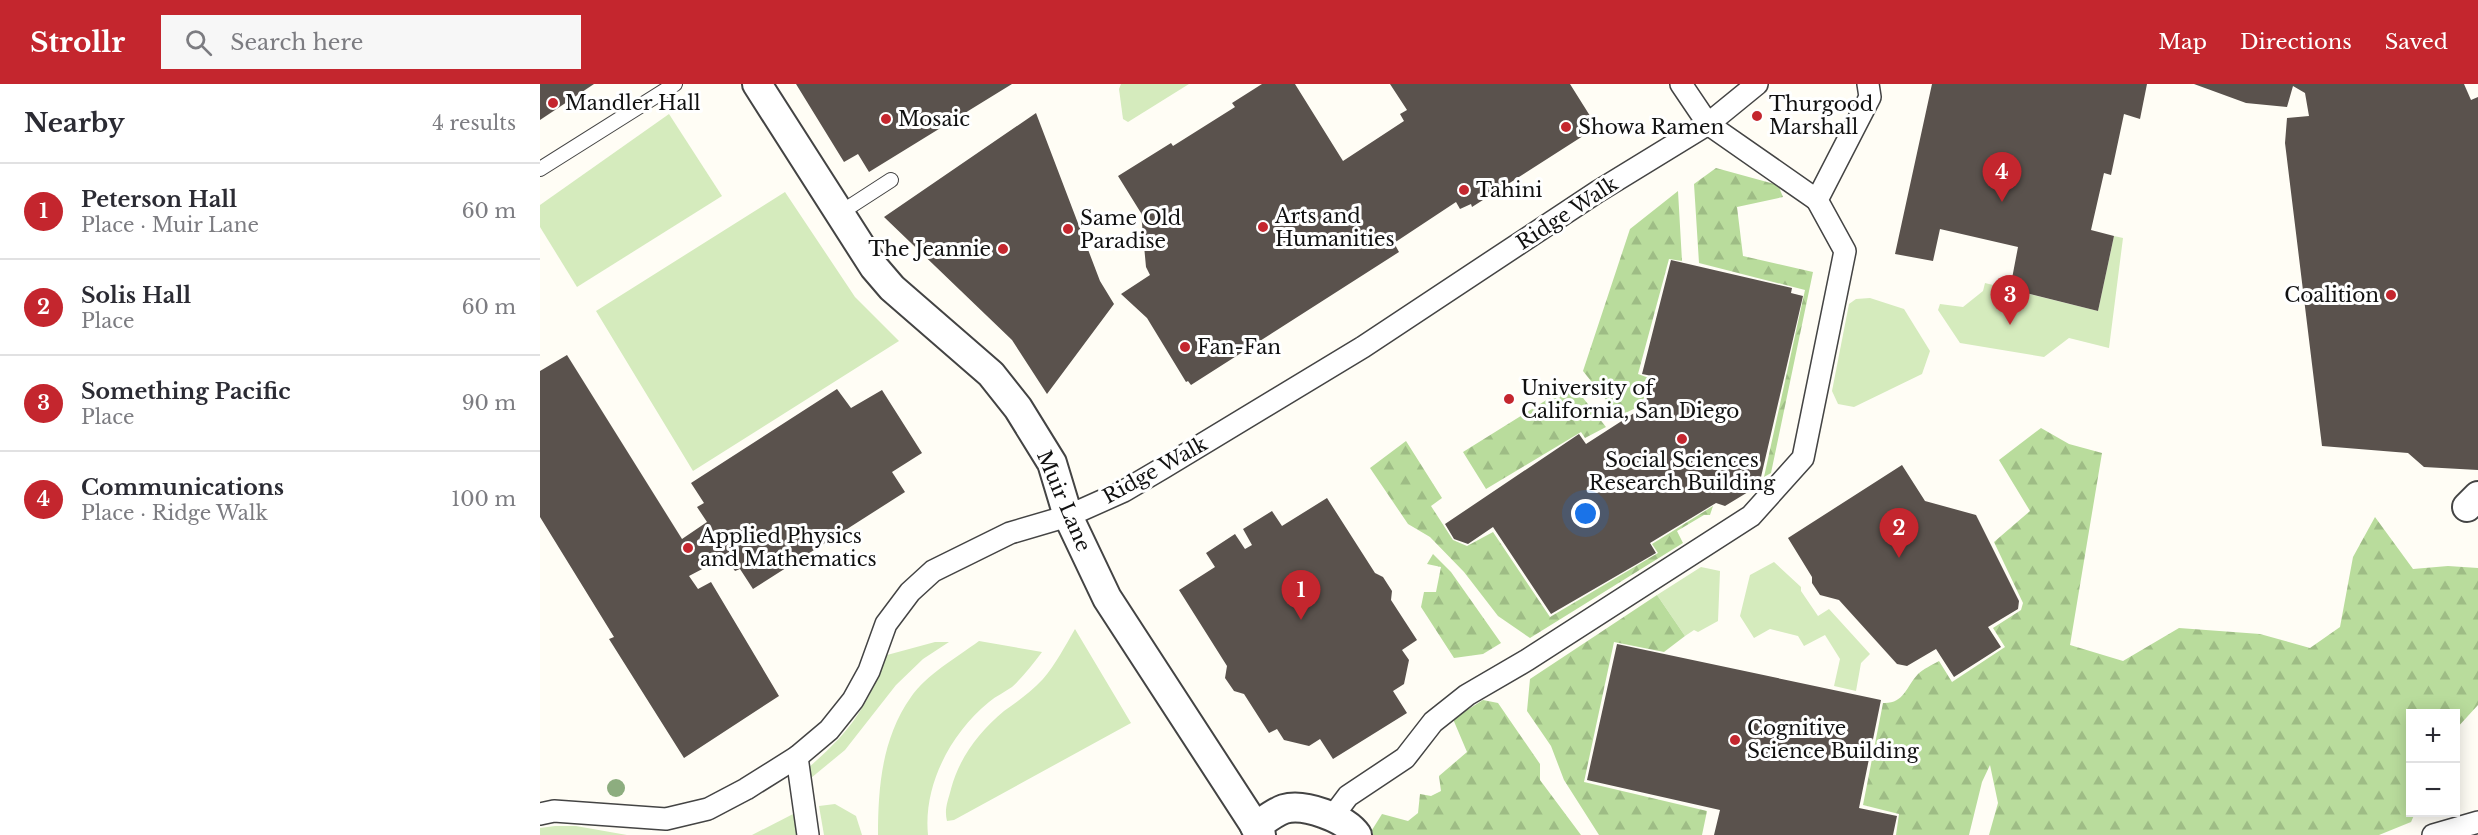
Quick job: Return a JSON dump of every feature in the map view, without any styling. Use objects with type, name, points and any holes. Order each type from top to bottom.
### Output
[{"type":"street","name":"Muir Lane","points":[[758,84],[874,267],[892,288],[991,374],[1018,408],[1052,463],[1068,516],[1107,598],[1258,831]]},
{"type":"street","points":[[1333,816],[1348,796],[1404,758],[1433,722],[1467,695],[1527,660],[1752,516],[1803,459],[1845,251],[1817,200],[1708,124],[1682,84]]},
{"type":"street","name":"Ridge Walk","points":[[540,814],[554,811],[666,819],[708,809],[746,789],[797,756],[829,730],[853,700],[869,671],[886,624],[910,592],[933,572],[964,554],[1010,533],[1068,516],[1124,491],[1363,347],[1597,192],[1708,124],[1757,84]]},
{"type":"street","points":[[1817,200],[1870,97],[1868,84]]},
{"type":"street","points":[[797,756],[808,835]]},
{"type":"street","points":[[1258,831],[1285,809],[1296,808],[1333,816],[1357,835]]},
{"type":"street","points":[[2433,835],[2478,822]]},
{"type":"lane","points":[[540,169],[675,84]]},
{"type":"lane","points":[[840,213],[891,180]]},
{"type":"green space","points":[[1121,84],[1189,84],[1128,122],[1123,119],[1119,89]]},
{"type":"green space","points":[[669,114],[722,196],[577,287],[540,227],[540,205]]},
{"type":"green space","points":[[1716,168],[1778,185],[1783,197],[1737,207],[1743,256],[1813,272],[1771,473],[1764,477],[1805,290],[1699,263],[1694,184]]},
{"type":"green space","points":[[1678,191],[1682,261],[1669,259],[1638,374],[1649,378],[1642,405],[1619,416],[1583,371],[1630,229]]},
{"type":"green space","points":[[785,192],[855,297],[899,341],[693,471],[596,311]]},
{"type":"green space","points":[[2114,236],[2123,238],[2109,348],[2069,338],[2044,357],[1960,343],[1938,310],[1940,304],[1963,307],[1983,291],[1985,283],[2098,311]]},
{"type":"green space","points":[[1870,298],[1904,309],[1930,351],[1922,374],[1854,407],[1838,404],[1832,391],[1849,304],[1856,299]]},
{"type":"green space","points":[[1572,384],[1606,427],[1585,438],[1581,432],[1486,489],[1463,452]]},
{"type":"green space","points":[[2041,428],[2069,444],[2102,453],[2070,645],[2123,661],[2179,628],[2260,634],[2310,648],[2340,627],[2353,557],[2375,517],[2413,569],[2448,566],[2478,568],[2478,705],[2460,725],[2460,709],[2406,709],[2406,817],[2413,817],[2411,822],[2379,835],[1989,835],[1998,803],[1990,765],[1982,782],[1969,835],[1896,835],[1899,814],[1863,805],[1883,703],[1890,703],[1900,698],[1918,674],[1939,661],[1952,682],[2005,647],[1993,628],[2021,610],[2023,603],[1994,542],[2030,511],[1999,460]]},
{"type":"green space","points":[[1406,441],[1442,498],[1431,506],[1453,540],[1467,546],[1493,532],[1550,617],[1658,553],[1652,544],[1713,506],[1710,515],[1704,515],[1677,531],[1683,543],[1530,638],[1498,616],[1464,572],[1430,537],[1408,524],[1370,468]]},
{"type":"green space","points":[[1433,554],[1451,572],[1501,643],[1483,654],[1454,658],[1421,607],[1424,592],[1436,592],[1441,567],[1427,564]]},
{"type":"green space","points":[[1774,562],[1801,587],[1801,591],[1818,616],[1829,609],[1870,654],[1861,663],[1856,691],[1834,686],[1840,659],[1825,635],[1804,646],[1798,636],[1770,629],[1754,638],[1740,616],[1750,575]]},
{"type":"green space","points":[[1701,567],[1720,571],[1718,621],[1685,636],[1657,595]]},
{"type":"green space","points":[[1657,595],[1685,636],[1664,652],[1614,642],[1584,782],[1707,811],[1702,835],[1599,835],[1564,780],[1551,746],[1527,711],[1530,679]]},
{"type":"green space","points":[[1075,629],[1131,723],[954,820],[947,821],[947,805],[955,778],[971,746],[995,719],[1043,679]]},
{"type":"green space","points":[[979,641],[1042,652],[1012,687],[975,715],[942,761],[930,797],[928,835],[878,835],[879,799],[884,763],[901,713],[925,681]]},
{"type":"green space","points":[[935,642],[949,642],[923,659],[896,685],[845,750],[811,778],[808,768],[847,730],[872,690],[887,655]]},
{"type":"green space","points":[[1483,700],[1498,703],[1540,764],[1540,780],[1581,835],[1373,835],[1372,830],[1382,814],[1408,821],[1418,813],[1420,794],[1431,796],[1441,791],[1439,776],[1467,752],[1453,719]]},
{"type":"green space","points":[[835,804],[856,816],[862,835],[824,835],[819,806]]},
{"type":"green space","points":[[795,813],[801,835],[752,835]]},
{"type":"green space","points":[[576,826],[627,835],[540,835],[540,828]]},
{"type":"building","name":"Mandler Hall","points":[[540,84],[594,84],[540,120]]},
{"type":"building","name":"Mosaic","points":[[796,84],[1012,84],[869,172],[858,154],[844,162]]},
{"type":"building","name":"Arts and Humanities","points":[[1262,84],[1295,84],[1343,161],[1404,121],[1400,114],[1407,110],[1390,84],[1570,84],[1597,127],[1472,207],[1471,204],[1460,209],[1456,202],[1394,243],[1399,252],[1191,385],[1188,381],[1186,382],[1147,318],[1121,294],[1150,275],[1146,267],[1141,213],[1118,176],[1171,143],[1173,146],[1235,107],[1232,103]]},
{"type":"building","points":[[1932,84],[2147,84],[2140,119],[2124,114],[2111,175],[2104,173],[2091,230],[2114,236],[2098,311],[2010,289],[2018,247],[1940,229],[1933,261],[1895,254]]},
{"type":"building","name":"Coalition","points":[[2194,84],[2464,84],[2471,100],[2478,97],[2478,470],[2424,467],[2408,453],[2322,446],[2285,143],[2287,118],[2309,116],[2305,93],[2293,86],[2287,107],[2246,103]]},
{"type":"building","name":"The Jeannie","points":[[1036,113],[1100,281],[1114,304],[1047,394],[1012,340],[884,217]]},
{"type":"building","name":"Social Sciences Research Building","points":[[1671,260],[1792,288],[1791,293],[1803,296],[1761,477],[1753,489],[1725,506],[1716,503],[1650,543],[1656,553],[1551,614],[1493,527],[1468,544],[1454,539],[1445,524],[1579,434],[1586,444],[1645,406],[1652,376],[1642,374]]},
{"type":"building","name":"Applied Physics and Mathematics","points":[[567,355],[682,539],[707,522],[697,507],[704,503],[691,483],[837,389],[851,408],[882,390],[922,453],[892,472],[905,492],[753,589],[740,569],[735,571],[725,557],[689,576],[698,589],[711,582],[779,696],[684,758],[609,639],[614,637],[540,517],[540,371]]},
{"type":"building","points":[[1902,465],[1925,501],[1976,515],[2019,601],[2018,609],[1988,627],[2001,647],[1954,677],[1936,649],[1907,666],[1897,664],[1839,600],[1820,595],[1812,583],[1812,577],[1788,538]]},
{"type":"building","points":[[1327,498],[1375,573],[1383,577],[1392,591],[1391,600],[1417,640],[1402,650],[1409,660],[1404,684],[1393,691],[1407,713],[1333,759],[1320,739],[1309,746],[1284,740],[1277,729],[1269,733],[1244,694],[1234,691],[1225,678],[1227,666],[1179,590],[1215,567],[1206,553],[1235,534],[1245,549],[1252,545],[1243,529],[1272,511],[1282,526]]},
{"type":"building","name":"Cognitive Science Building","points":[[1617,644],[1881,700],[1859,808],[1897,816],[1893,835],[1714,835],[1720,810],[1587,780]]},
{"type":"place","name":"Mandler Hall","points":[[553,103]]},
{"type":"place","name":"Thurgood Marshall","points":[[1757,116]]},
{"type":"place","name":"Mosaic","points":[[886,119]]},
{"type":"place","name":"Showa Ramen","points":[[1566,127]]},
{"type":"place","name":"Tahini","points":[[1464,190]]},
{"type":"place","name":"Communications","points":[[2002,202]]},
{"type":"place","name":"Arts and Humanities","points":[[1263,227]]},
{"type":"place","name":"Same Old Paradise","points":[[1068,229]]},
{"type":"place","name":"The Jeannie","points":[[1003,249]]},
{"type":"place","name":"Coalition","points":[[2391,295]]},
{"type":"place","name":"Something Pacific","points":[[2010,325]]},
{"type":"place","name":"Fan-Fan","points":[[1185,347]]},
{"type":"place","name":"University of California, San Diego","points":[[1509,399]]},
{"type":"place","name":"Social Sciences Research Building","points":[[1682,439]]},
{"type":"place","name":"Applied Physics and Mathematics","points":[[688,548]]},
{"type":"place","name":"Solis Hall","points":[[1899,558]]},
{"type":"place","name":"Peterson Hall","points":[[1301,620]]},
{"type":"place","name":"Cognitive Science Building","points":[[1735,740]]}]
